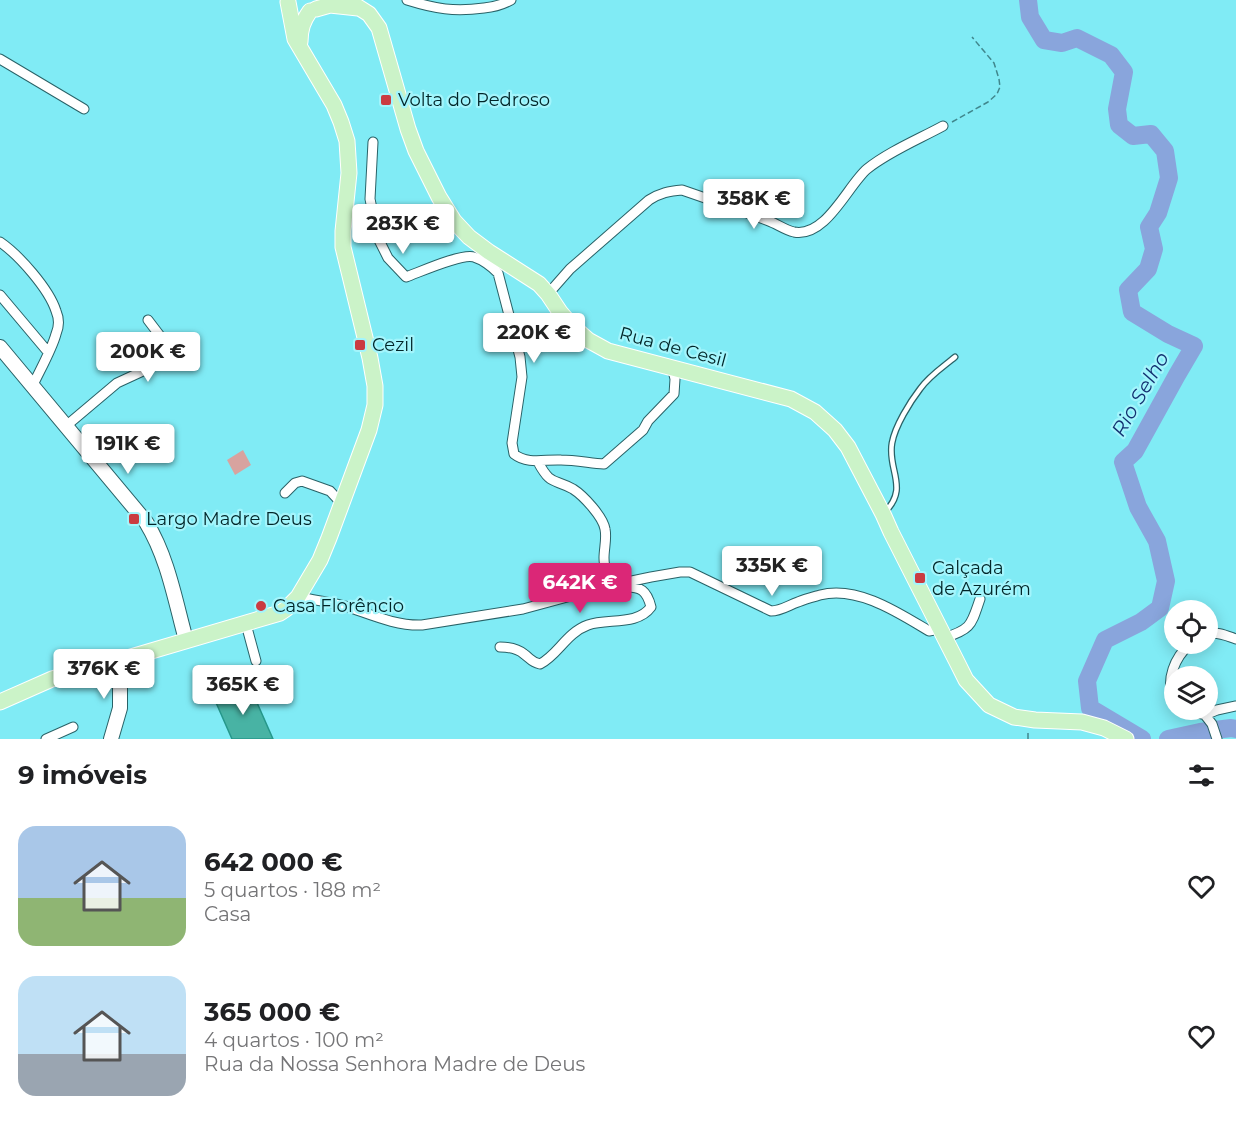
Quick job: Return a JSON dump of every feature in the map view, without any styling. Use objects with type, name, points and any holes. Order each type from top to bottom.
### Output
[{"type":"main road","points":[[347,0],[361,8]]},
{"type":"main road","points":[[288,1],[298,10],[330,5],[361,8]]},
{"type":"main road","points":[[0,702],[52,679],[280,613],[298,597],[320,560],[369,430],[375,405],[375,386],[368,347],[343,247],[349,173],[346,141],[334,105],[295,39],[288,1]]},
{"type":"main road","points":[[300,48],[300,33],[305,19],[317,7]]},
{"type":"main road","name":"Rua de Cesil","points":[[361,8],[369,14],[379,28],[416,151],[439,197],[454,221],[469,237],[489,252],[502,268],[539,284],[549,294],[566,319],[588,340],[608,351],[790,399],[815,412],[835,430],[848,447],[966,680],[989,705],[1014,717],[1082,722],[1104,728],[1126,739]]},
{"type":"street","points":[[407,0],[438,9],[456,11],[496,6],[511,0]]},
{"type":"street","points":[[0,59],[84,109]]},
{"type":"street","points":[[549,294],[570,269],[658,194],[668,190],[682,190],[794,232],[806,231],[818,225],[832,213],[865,170],[878,160],[943,126]]},
{"type":"street","points":[[373,142],[370,199],[378,238],[388,258],[406,277],[461,257],[473,257],[493,268],[502,268],[522,377],[512,443],[514,454],[518,458],[538,462],[559,460],[604,464],[643,429],[674,394],[676,387],[672,367]]},
{"type":"street","points":[[0,242],[19,258],[45,289],[56,308],[57,333],[33,386]]},
{"type":"street","points":[[0,295],[48,352]]},
{"type":"street","points":[[66,426],[117,383],[143,371],[165,352],[166,345],[148,320]]},
{"type":"street","points":[[0,347],[131,502],[154,534],[165,560],[186,640]]},
{"type":"street","points":[[538,462],[550,480],[579,493],[603,522],[604,558],[608,586]]},
{"type":"street","points":[[285,494],[295,483],[302,481],[330,491],[342,504]]},
{"type":"street","points":[[298,597],[341,605],[408,626],[422,626],[523,609],[608,586],[690,572],[771,611],[777,611],[822,594],[845,593],[866,598],[897,612],[929,631],[941,634],[959,633],[971,624],[980,599]]},
{"type":"street","points":[[500,647],[512,647],[532,662],[540,664],[547,661],[578,630],[590,624],[637,617],[646,614],[651,608],[648,597],[642,590],[633,586],[611,589],[608,586]]},
{"type":"street","points":[[246,624],[256,660]]},
{"type":"street","points":[[1218,634],[1236,639]]},
{"type":"street","points":[[111,739],[120,708],[120,686],[114,662]]},
{"type":"street","points":[[1218,710],[1236,706]]},
{"type":"street","points":[[1209,720],[1217,739]]},
{"type":"street","points":[[46,739],[73,727]]},
{"type":"lane","points":[[883,514],[897,494],[897,482],[890,453],[892,439],[898,425],[920,388],[955,357]]},
{"type":"path","points":[[943,126],[988,102],[997,94],[1000,87],[994,63],[972,37]]},
{"type":"shaded area","points":[[243,450],[251,465],[235,475],[227,460]]},
{"type":"building","points":[[251,689],[273,739],[232,739],[214,698]]},
{"type":"waterway","name":"Rio Selho","points":[[1028,0],[1030,17],[1044,40],[1062,43],[1077,38],[1111,55],[1124,72],[1117,109],[1119,125],[1133,136],[1151,134],[1165,151],[1169,178],[1158,213],[1149,227],[1154,249],[1148,269],[1128,290],[1132,312],[1168,334],[1194,346],[1135,451],[1123,462],[1138,507],[1157,541],[1166,581],[1160,608],[1141,622],[1105,640],[1087,681],[1090,708],[1142,739]]},
{"type":"waterway","name":"Rio Selho","points":[[1168,739],[1200,732],[1236,729]]},
{"type":"place","name":"Volta do Pedroso","points":[[386,100]]},
{"type":"place","name":"Cezil","points":[[360,345]]},
{"type":"place","name":"Largo Madre Deus","points":[[134,519]]},
{"type":"place","name":"Calçada de Azurém","points":[[920,578]]},
{"type":"place","name":"Casa Florêncio","points":[[261,606]]}]
